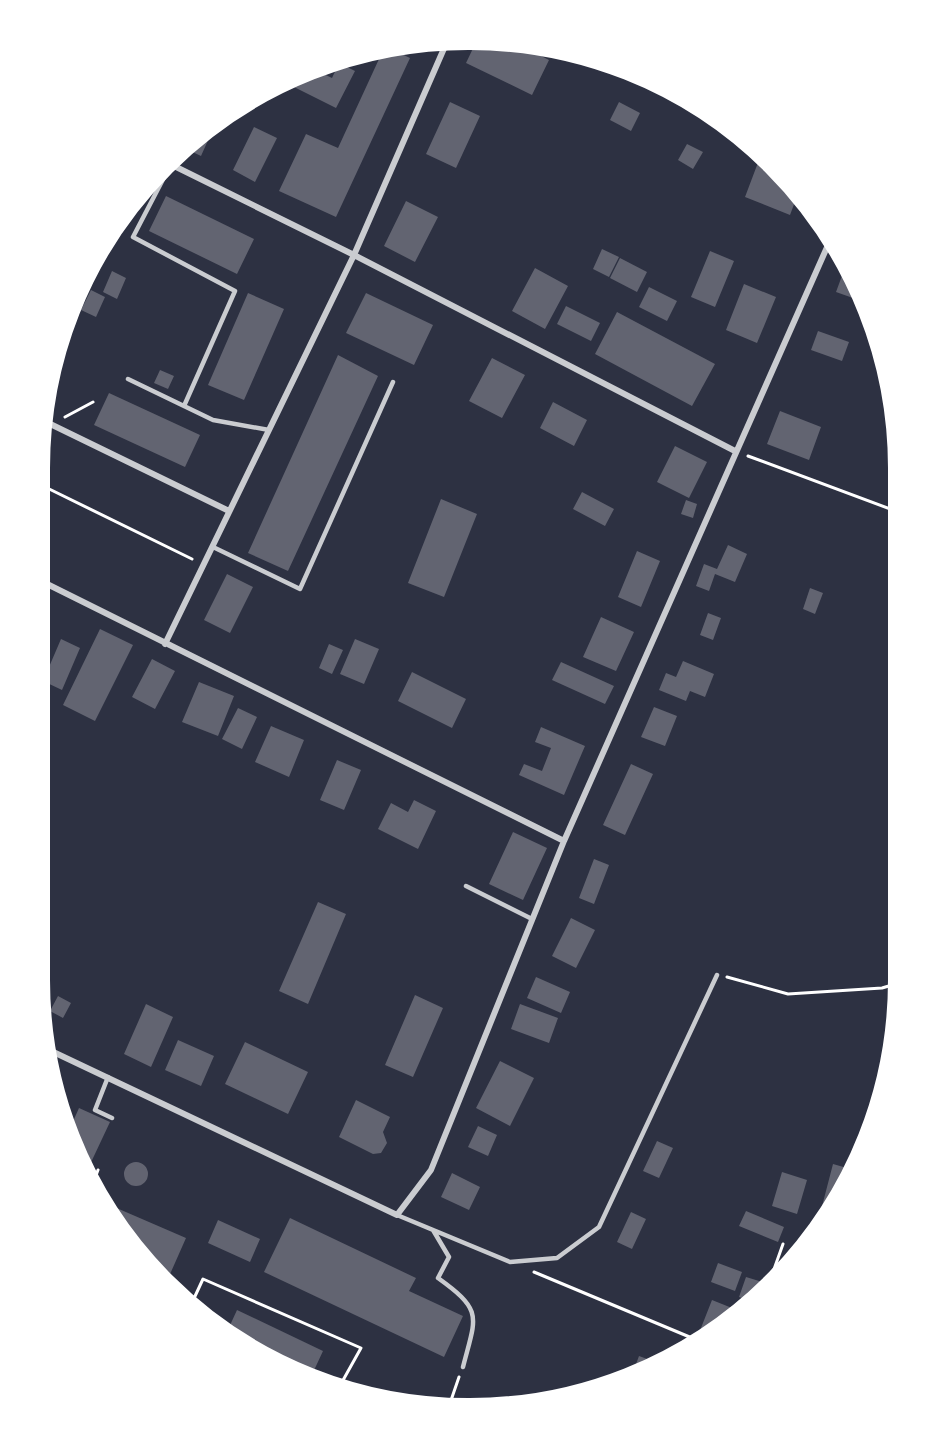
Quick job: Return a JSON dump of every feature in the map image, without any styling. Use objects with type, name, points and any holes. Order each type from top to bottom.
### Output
[{"type":"street","points":[[165,644],[354,255],[445,47]]},
{"type":"street","points":[[174,166],[354,255],[735,451]]},
{"type":"street","points":[[53,1052],[398,1215],[431,1170],[564,840],[828,246]]},
{"type":"street","points":[[49,423],[229,511]]},
{"type":"street","points":[[46,584],[564,840]]},
{"type":"lane","points":[[161,180],[133,237],[235,291],[184,406]]},
{"type":"lane","points":[[128,379],[213,420],[269,430]]},
{"type":"lane","points":[[213,548],[300,589],[393,382]]},
{"type":"lane","points":[[466,886],[532,919]]},
{"type":"lane","points":[[398,1215],[510,1262],[557,1258],[599,1227],[717,975]]},
{"type":"lane","points":[[108,1077],[95,1110],[112,1118]]},
{"type":"lane","points":[[433,1230],[449,1257],[438,1278],[465,1297],[474,1311],[463,1367]]},
{"type":"path","points":[[735,451],[892,510]]},
{"type":"path","points":[[46,487],[205,565]]},
{"type":"path","points":[[717,975],[788,994],[882,988],[892,985]]},
{"type":"path","points":[[95,1177],[98,1170]]},
{"type":"path","points":[[773,1274],[783,1244]]},
{"type":"path","points":[[531,1271],[692,1338]]},
{"type":"path","points":[[193,1300],[202,1279],[361,1348],[342,1383]]},
{"type":"path","points":[[451,1402],[463,1367]]},
{"type":"building","points":[[474,46],[524,50],[549,60],[532,95],[466,63]]},
{"type":"building","points":[[399,53],[410,58],[336,217],[279,191],[306,134],[338,148],[380,57]]},
{"type":"building","points":[[344,66],[355,71],[336,108],[292,86],[322,73],[332,78],[337,68]]},
{"type":"building","points":[[450,102],[480,116],[456,168],[426,154]]},
{"type":"building","points":[[619,102],[640,113],[631,131],[610,120]]},
{"type":"building","points":[[254,127],[277,138],[255,182],[233,170]]},
{"type":"building","points":[[210,135],[201,156],[190,151]]},
{"type":"building","points":[[687,144],[703,152],[693,169],[678,160]]},
{"type":"building","points":[[759,161],[795,201],[790,215],[745,197]]},
{"type":"building","points":[[166,196],[254,239],[237,274],[149,231]]},
{"type":"building","points":[[406,201],[438,217],[415,262],[384,246]]},
{"type":"building","points":[[602,249],[619,257],[609,277],[593,269]]},
{"type":"building","points":[[710,251],[734,261],[715,307],[691,297]]},
{"type":"building","points":[[620,258],[647,272],[637,292],[610,278]]},
{"type":"building","points":[[535,268],[568,286],[545,329],[512,311]]},
{"type":"building","points":[[112,271],[126,278],[117,299],[103,292]]},
{"type":"building","points":[[843,273],[855,299],[836,292]]},
{"type":"building","points":[[744,284],[776,297],[757,343],[726,330]]},
{"type":"building","points":[[649,287],[677,301],[667,321],[639,307]]},
{"type":"building","points":[[91,290],[105,297],[96,317],[81,310]]},
{"type":"building","points":[[248,293],[284,309],[244,400],[208,385]]},
{"type":"building","points":[[366,293],[433,325],[414,365],[346,333]]},
{"type":"building","points":[[566,306],[600,323],[591,341],[557,324]]},
{"type":"building","points":[[617,312],[715,364],[692,406],[595,354]]},
{"type":"building","points":[[818,331],[849,342],[842,361],[811,350]]},
{"type":"building","points":[[338,355],[378,376],[288,571],[248,553]]},
{"type":"building","points":[[492,358],[525,375],[502,418],[469,401]]},
{"type":"building","points":[[160,370],[174,376],[168,389],[154,383]]},
{"type":"building","points":[[109,393],[200,435],[185,467],[94,425]]},
{"type":"building","points":[[553,402],[587,420],[574,446],[540,428]]},
{"type":"building","points":[[780,411],[821,427],[809,460],[767,444]]},
{"type":"building","points":[[675,446],[707,462],[689,498],[657,482]]},
{"type":"building","points":[[582,492],[614,509],[605,526],[573,509]]},
{"type":"building","points":[[441,499],[477,514],[444,597],[408,583]]},
{"type":"building","points":[[686,500],[697,504],[693,518],[681,514]]},
{"type":"building","points":[[728,545],[747,554],[735,582],[715,574],[709,591],[696,586],[704,564],[717,569]]},
{"type":"building","points":[[637,551],[660,561],[641,607],[618,597]]},
{"type":"building","points":[[227,574],[253,587],[230,633],[204,620]]},
{"type":"building","points":[[810,588],[823,593],[815,614],[803,609]]},
{"type":"building","points":[[708,613],[721,618],[713,640],[700,635]]},
{"type":"building","points":[[601,617],[634,632],[616,671],[583,657]]},
{"type":"building","points":[[100,629],[133,645],[95,721],[63,705]]},
{"type":"building","points":[[61,639],[80,648],[62,690],[46,682],[46,674]]},
{"type":"building","points":[[355,639],[379,649],[364,684],[340,674]]},
{"type":"building","points":[[329,644],[343,650],[332,674],[319,668]]},
{"type":"building","points":[[152,659],[175,671],[155,709],[132,697]]},
{"type":"building","points":[[683,661],[714,674],[705,697],[690,691],[686,701],[659,690],[666,673],[676,677]]},
{"type":"building","points":[[561,662],[614,686],[605,704],[552,680]]},
{"type":"building","points":[[412,672],[466,699],[452,728],[398,701]]},
{"type":"building","points":[[199,682],[234,696],[218,736],[182,722]]},
{"type":"building","points":[[654,707],[677,716],[665,746],[641,737]]},
{"type":"building","points":[[238,708],[257,717],[242,749],[222,739]]},
{"type":"building","points":[[271,726],[304,740],[289,777],[255,762]]},
{"type":"building","points":[[541,727],[585,746],[564,795],[519,775],[524,764],[542,771],[551,748],[535,742]]},
{"type":"building","points":[[337,760],[361,770],[344,810],[320,800]]},
{"type":"building","points":[[631,764],[653,774],[625,835],[603,825]]},
{"type":"building","points":[[414,800],[436,811],[418,849],[378,829],[391,803],[408,812]]},
{"type":"building","points":[[513,832],[547,848],[523,900],[489,884]]},
{"type":"building","points":[[594,859],[609,865],[594,904],[579,898]]},
{"type":"building","points":[[318,902],[346,914],[308,1004],[279,991]]},
{"type":"building","points":[[571,918],[595,930],[576,968],[552,956]]},
{"type":"building","points":[[536,977],[570,992],[561,1013],[527,998]]},
{"type":"building","points":[[415,995],[443,1008],[413,1077],[385,1065]]},
{"type":"building","points":[[58,996],[71,1003],[63,1018],[50,1011]]},
{"type":"building","points":[[146,1004],[173,1017],[151,1067],[124,1054]]},
{"type":"building","points":[[520,1004],[558,1018],[549,1043],[511,1029]]},
{"type":"building","points":[[178,1040],[214,1056],[201,1086],[165,1070]]},
{"type":"building","points":[[245,1042],[308,1072],[288,1114],[225,1084]]},
{"type":"building","points":[[500,1061],[534,1078],[510,1126],[476,1108]]},
{"type":"building","points":[[356,1100],[390,1117],[383,1132],[387,1143],[381,1153],[373,1154],[339,1137]]},
{"type":"building","points":[[79,1108],[110,1122],[89,1166],[79,1142],[72,1124]]},
{"type":"building","points":[[478,1126],[497,1135],[488,1156],[468,1147]]},
{"type":"building","points":[[657,1141],[673,1148],[659,1178],[643,1171]]},
{"type":"building","points":[[136,1162],[141,1163],[147,1169],[147,1179],[141,1185],[136,1186],[131,1185],[125,1179],[124,1174],[125,1169],[131,1163]]},
{"type":"building","points":[[833,1164],[847,1168],[835,1191],[820,1214]]},
{"type":"building","points":[[782,1172],[807,1180],[797,1214],[772,1206]]},
{"type":"building","points":[[452,1173],[480,1187],[469,1210],[441,1197]]},
{"type":"building","points":[[113,1206],[186,1238],[169,1277],[151,1259]]},
{"type":"building","points":[[746,1211],[784,1227],[778,1242],[739,1226]]},
{"type":"building","points":[[631,1212],[646,1219],[632,1249],[617,1242]]},
{"type":"building","points":[[290,1218],[416,1278],[409,1291],[463,1316],[444,1357],[264,1272]]},
{"type":"building","points":[[218,1220],[260,1239],[250,1262],[208,1243]]},
{"type":"building","points":[[718,1263],[742,1272],[735,1291],[711,1282]]},
{"type":"building","points":[[746,1277],[764,1282],[746,1300],[739,1297]]},
{"type":"building","points":[[712,1300],[734,1309],[704,1331],[699,1333]]},
{"type":"building","points":[[237,1310],[323,1351],[313,1372],[282,1359],[229,1327]]},
{"type":"building","points":[[639,1356],[652,1361],[634,1369]]}]
